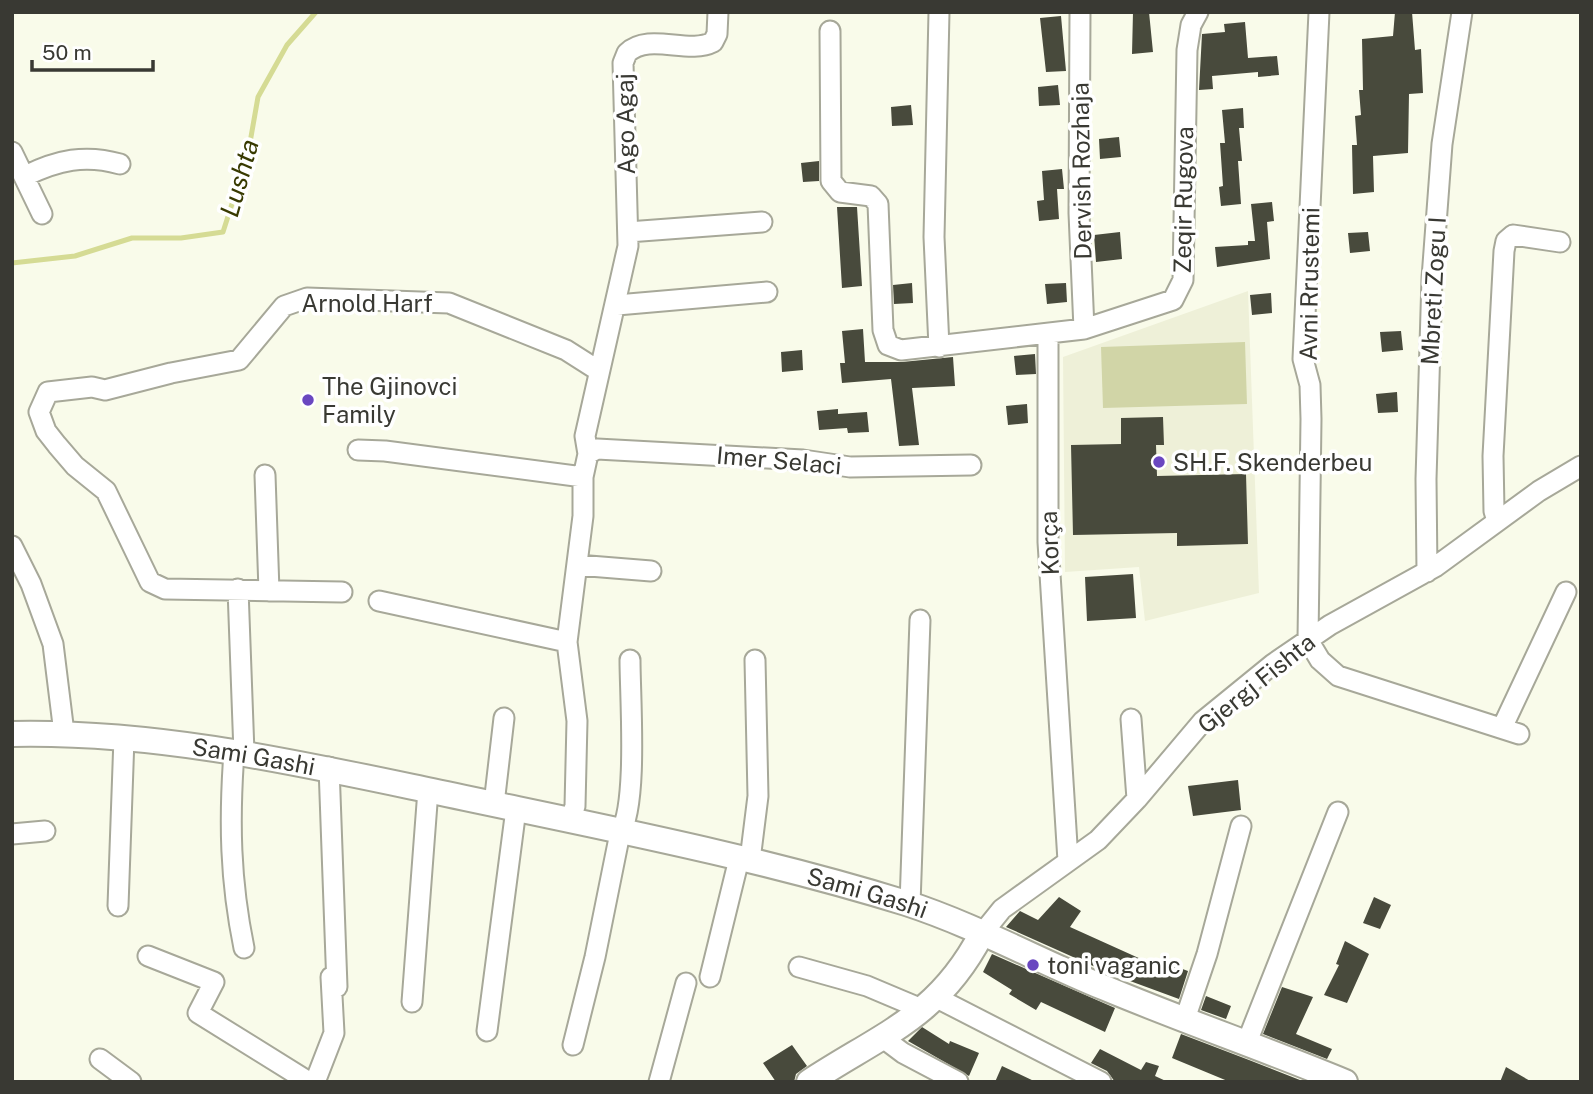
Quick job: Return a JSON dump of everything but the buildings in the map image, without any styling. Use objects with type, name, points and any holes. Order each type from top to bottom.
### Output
[{"type":"street","name":"Ago Agaj","points":[[570,821],[575,796],[577,721],[568,642],[583,516],[583,477],[588,454],[585,436],[617,305],[628,246],[623,62],[626,53],[639,45],[707,45],[713,42],[717,34],[718,12]]},
{"type":"street","points":[[939,12],[934,237],[939,347]]},
{"type":"street","name":"Dervish Rozhaja","points":[[1080,12],[1079,201],[1084,329]]},
{"type":"street","name":"Zeqir Rugova","points":[[1048,334],[1084,329],[1161,305],[1179,293],[1183,281],[1187,50],[1191,24],[1198,12]]},
{"type":"street","name":"Avni Rrustemi","points":[[1308,640],[1311,419],[1310,385],[1303,359],[1319,12]]},
{"type":"street","name":"Mbreti Zogu I","points":[[1427,572],[1426,479],[1432,278],[1442,144],[1462,12]]},
{"type":"street","points":[[830,31],[831,181],[840,192],[871,196],[878,204],[885,339],[893,349],[939,347],[1048,334]]},
{"type":"street","points":[[12,152],[42,214]]},
{"type":"street","points":[[25,176],[75,158],[97,158],[120,164]]},
{"type":"street","points":[[628,232],[762,222]]},
{"type":"street","points":[[1497,521],[1494,511],[1493,456],[1506,241],[1513,235],[1560,242]]},
{"type":"street","points":[[617,305],[767,292]]},
{"type":"street","name":"Arnold Harf","points":[[342,592],[165,589],[150,582],[106,491],[75,466],[46,431],[39,412],[48,392],[92,387],[105,390],[171,373],[239,360],[284,306],[307,299],[449,303],[566,350],[599,371]]},
{"type":"street","name":"Korça","points":[[1048,334],[1048,542],[1068,861]]},
{"type":"street","name":"Imer Selaci","points":[[588,454],[597,449],[675,452],[878,468],[971,466]]},
{"type":"street","points":[[358,450],[385,450],[583,477]]},
{"type":"street","name":"Gjergj Fishta","points":[[981,935],[1002,909],[1098,839],[1137,799],[1203,721],[1308,640],[1427,572],[1497,521],[1577,471]]},
{"type":"street","points":[[265,475],[268,591]]},
{"type":"street","points":[[12,546],[31,584],[53,644],[64,733]]},
{"type":"street","points":[[577,565],[652,571]]},
{"type":"street","points":[[238,589],[239,752],[229,817],[233,894],[244,948]]},
{"type":"street","points":[[1308,640],[1320,660],[1338,676],[1510,731],[1566,592]]},
{"type":"street","points":[[379,601],[568,642]]},
{"type":"street","points":[[910,904],[920,620]]},
{"type":"street","points":[[573,1045],[595,957],[620,833],[627,815],[631,742],[630,660]]},
{"type":"street","points":[[710,977],[744,859],[758,796],[755,660]]},
{"type":"street","points":[[487,1031],[505,806],[504,718]]},
{"type":"street","points":[[1131,719],[1137,799]]},
{"type":"street","name":"Sami Gashi","points":[[12,734],[64,733],[124,738],[239,752],[329,767],[744,859],[910,904],[1185,1020],[1343,1081]]},
{"type":"street","points":[[118,906],[124,738]]},
{"type":"street","points":[[315,1082],[334,1033],[329,767]]},
{"type":"street","points":[[412,1002],[428,790]]},
{"type":"street","points":[[1247,1042],[1338,812]]},
{"type":"street","points":[[1185,1020],[1207,954],[1241,826]]},
{"type":"street","points":[[12,834],[45,831]]},
{"type":"street","points":[[809,1082],[883,1038],[930,1004],[968,959],[981,935]]},
{"type":"street","points":[[148,956],[214,982],[198,1013],[309,1082]]},
{"type":"street","points":[[799,967],[930,1004],[1101,1082]]},
{"type":"street","points":[[659,1082],[686,983]]},
{"type":"street","points":[[883,1038],[904,1054],[958,1082]]},
{"type":"street","points":[[100,1059],[131,1082]]},
{"type":"shaded area","name":"SH.F. Skenderbeu","points":[[1248,291],[1259,593],[1145,621],[1139,567],[1065,572],[1063,357]]},
{"type":"green space","points":[[1245,342],[1247,404],[1103,408],[1101,347]]},
{"type":"waterway","name":"Lushta","points":[[12,263],[75,256],[132,238],[181,238],[223,232],[248,154],[258,97],[287,45],[316,12]]},
{"type":"place","name":"The Gjinovci Family","points":[[308,400]]},
{"type":"place","name":"SH.F. Skenderbeu","points":[[1159,462]]},
{"type":"place","name":"toni vaganic","points":[[1033,965]]}]
